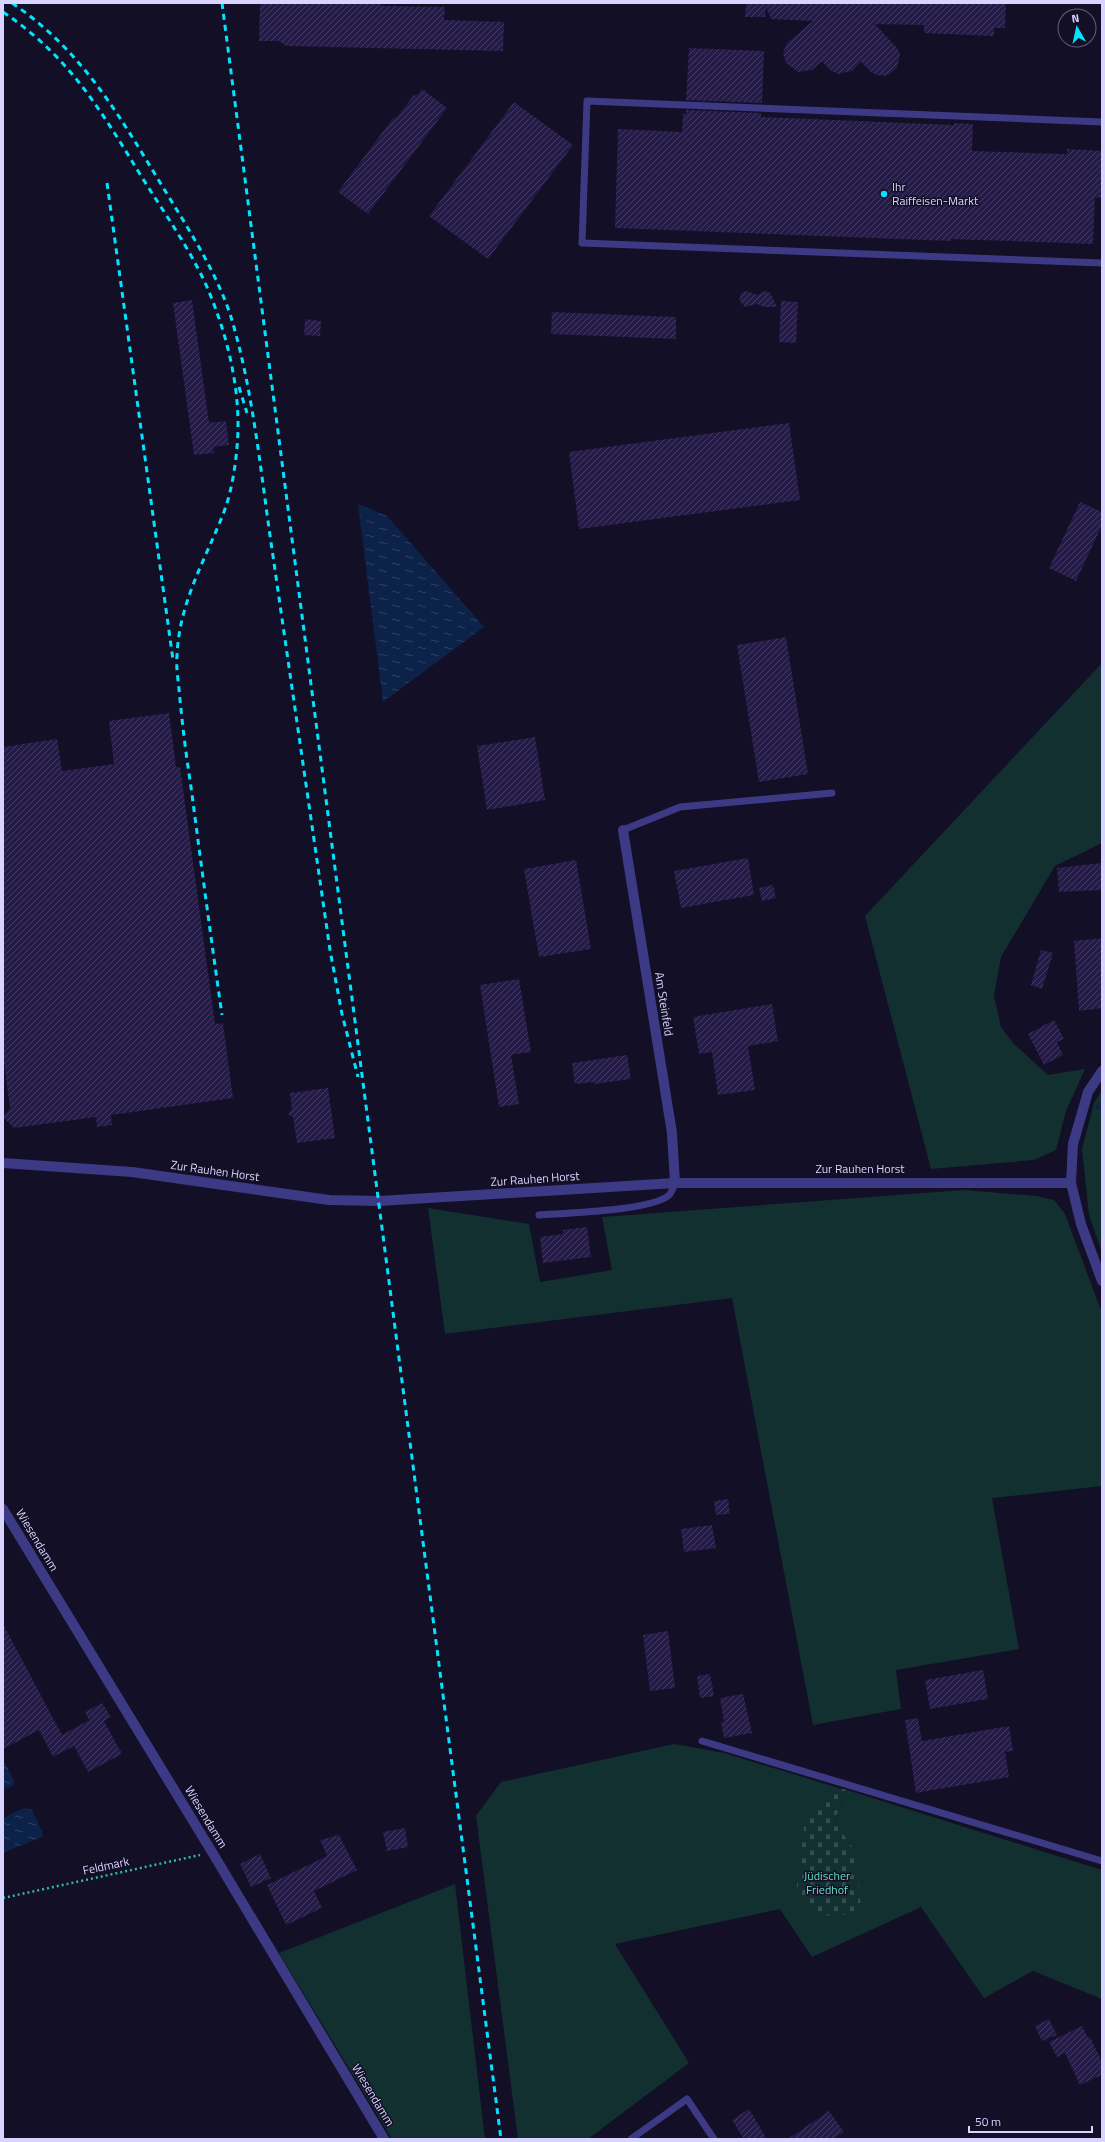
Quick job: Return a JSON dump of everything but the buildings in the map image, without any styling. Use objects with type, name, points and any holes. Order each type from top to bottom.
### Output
[{"type":"street","name":"Am Steinfeld","points":[[623,830],[672,1133],[675,1182]]},
{"type":"street","points":[[1102,1071],[1088,1092],[1073,1144],[1072,1183],[1081,1224],[1102,1281]]},
{"type":"street","name":"Zur Rauhen Horst","points":[[3,1163],[132,1172],[329,1200],[404,1200],[675,1182],[1072,1183]]},
{"type":"street","name":"Wiesendamm","points":[[3,1509],[212,1852],[384,2139]]},
{"type":"lane","points":[[1102,122],[587,101],[582,243],[1102,263]]},
{"type":"lane","points":[[623,830],[680,807],[832,793]]},
{"type":"lane","points":[[539,1216],[622,1208],[656,1202],[670,1195],[675,1182]]},
{"type":"lane","points":[[702,1741],[1102,1861]]},
{"type":"lane","points":[[631,2139],[687,2099],[714,2139]]},
{"type":"path","name":"Feldmark","points":[[3,1898],[212,1852]]},
{"type":"green space","points":[[1102,663],[1102,843],[1055,866],[1001,957],[994,996],[1001,1027],[1013,1043],[1048,1075],[1085,1069],[1066,1111],[1056,1150],[1034,1160],[931,1169],[865,916]]},
{"type":"green space","points":[[1102,1090],[1102,1252],[1089,1215],[1082,1149],[1094,1103]]},
{"type":"green space","points":[[964,1190],[1036,1196],[1054,1200],[1065,1214],[1102,1313],[1102,1486],[992,1498],[1019,1649],[896,1670],[901,1709],[813,1725],[732,1298],[445,1334],[428,1208],[529,1224],[540,1282],[612,1270],[602,1217]]},
{"type":"green space","points":[[674,1744],[724,1753],[839,1788],[805,1822],[855,1851],[834,1821],[847,1790],[1102,1870],[1102,1999],[1033,1971],[984,1998],[921,1907],[812,1957],[780,1909],[615,1944],[689,2063],[588,2139],[518,2139],[476,1816],[501,1782]]},
{"type":"green space","name":"Jüdischer Friedhof","points":[[839,1788],[847,1790],[834,1821],[855,1851],[861,1908],[845,1915],[814,1916],[796,1892],[805,1821]]},
{"type":"green space","points":[[455,1884],[485,2139],[392,2139],[279,1953]]},
{"type":"water","points":[[358,504],[387,516],[484,627],[383,702]]},
{"type":"water","points":[[3,1763],[5,1763],[14,1781],[14,1785],[3,1790]]},
{"type":"water","points":[[24,1808],[32,1810],[43,1834],[42,1837],[5,1852],[3,1850],[3,1818]]},
{"type":"railway","points":[[12,3],[37,22],[60,43],[80,64],[116,111],[210,267],[231,317],[246,375],[256,435],[330,950],[342,1014],[358,1077]]},
{"type":"railway","points":[[222,3],[501,2139]]},
{"type":"railway","points":[[3,12],[48,48],[66,67],[83,87],[113,131],[193,259],[215,306],[232,366],[238,427],[232,482],[222,517],[187,602],[182,619],[177,660],[186,751],[222,1015]]},
{"type":"railway","points":[[107,183],[173,660]]},
{"type":"railway","points":[[239,387],[247,413]]},
{"type":"place","name":"Ihr Raiffeisen-Markt","points":[[884,194]]}]
